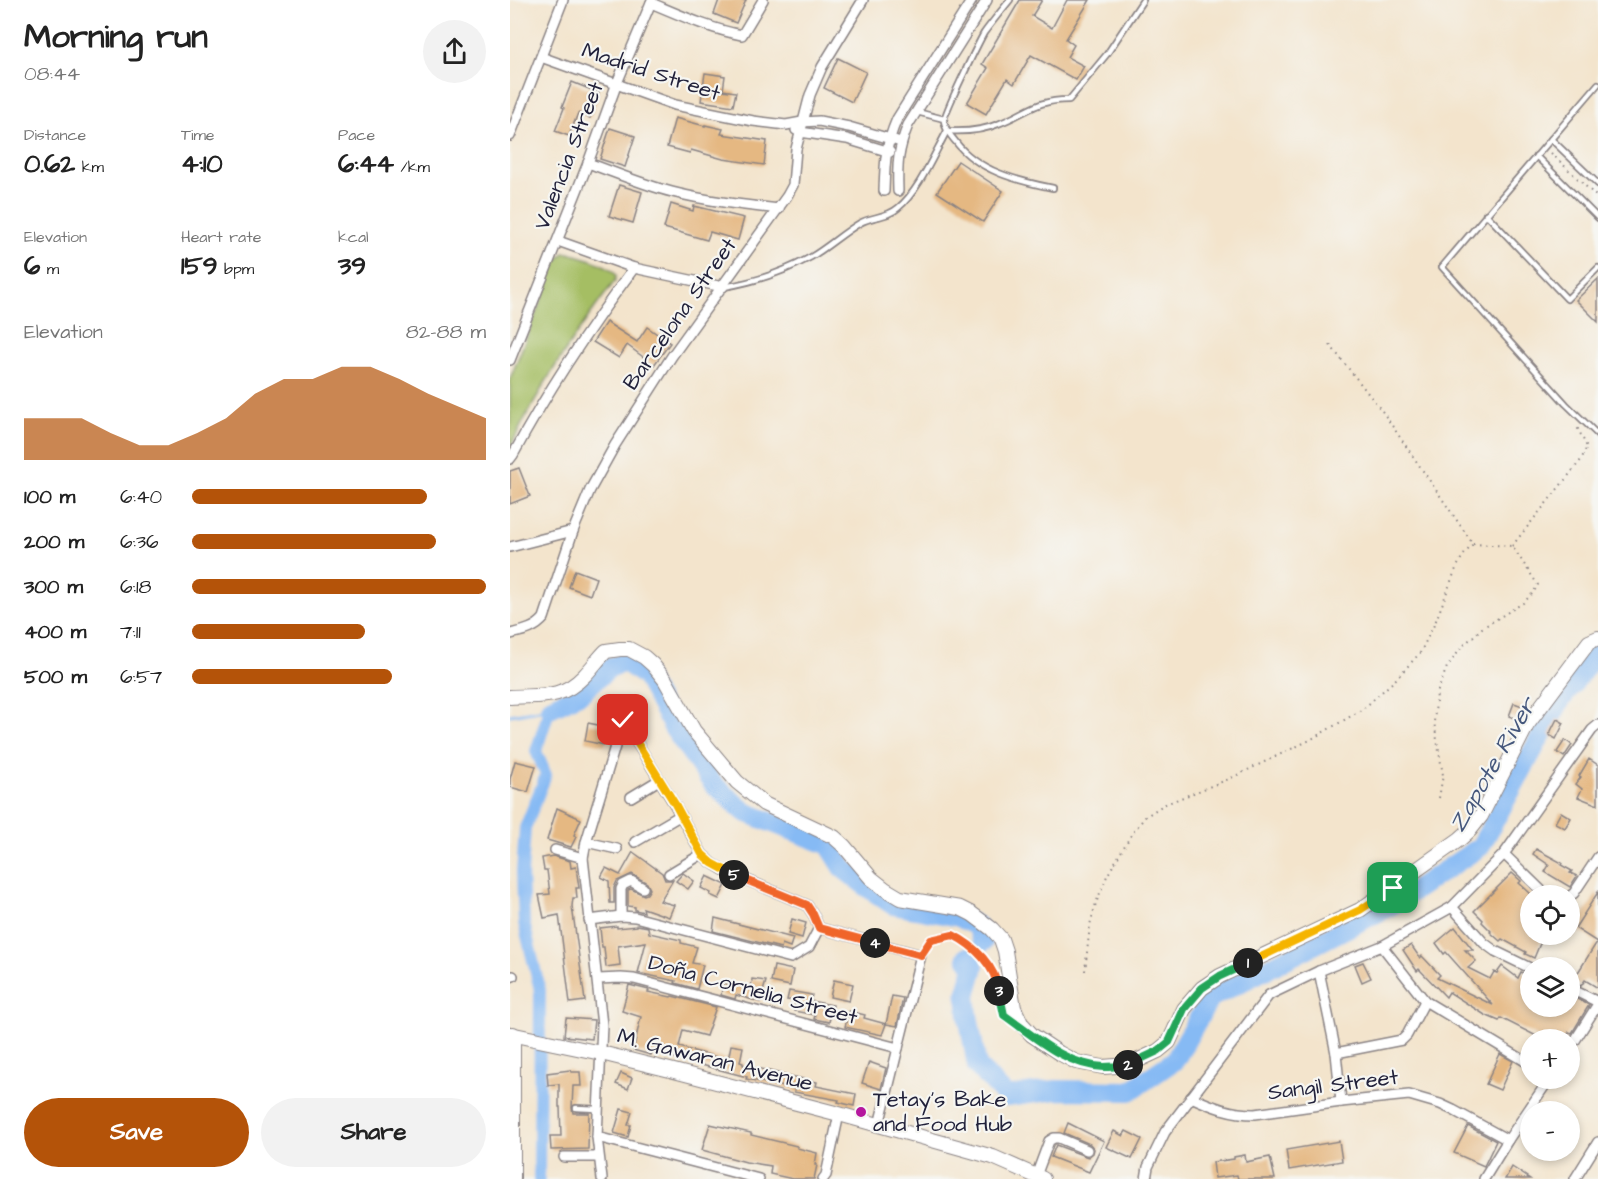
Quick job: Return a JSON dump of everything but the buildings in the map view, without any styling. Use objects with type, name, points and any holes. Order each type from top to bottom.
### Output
[{"type":"street","points":[[510,136],[563,0]]},
{"type":"street","points":[[651,2],[695,21],[742,35],[763,0]]},
{"type":"street","name":"Barcelona Street","points":[[510,634],[531,628],[544,618],[573,531],[590,490],[615,446],[672,356],[787,196],[793,185],[796,149],[810,95],[822,67],[863,0]]},
{"type":"street","points":[[884,191],[886,150],[897,119],[972,0]]},
{"type":"street","points":[[898,191],[898,154],[908,125],[987,0]]},
{"type":"street","name":"Valencia Street","points":[[510,360],[558,241],[617,83],[651,2]]},
{"type":"street","name":"Madrid Street","points":[[541,57],[675,105],[753,121],[801,127],[898,154]]},
{"type":"street","name":"Madrid Street","points":[[801,127],[819,121],[901,142]]},
{"type":"street","points":[[588,163],[671,192],[735,204],[778,209]]},
{"type":"street","points":[[558,241],[634,268],[723,287]]},
{"type":"street","points":[[510,459],[563,368],[634,268]]},
{"type":"street","points":[[510,547],[573,531]]},
{"type":"street","points":[[510,697],[547,696],[560,693],[573,686],[606,651],[629,649],[644,657],[664,680],[694,731],[737,782],[764,804],[834,837],[871,878],[900,898],[960,908],[992,928],[1001,939],[1005,951],[1014,1008],[1021,1023],[1032,1035],[1059,1053],[1076,1062],[1103,1067],[1128,1065],[1158,1051],[1169,1042],[1184,1009],[1202,988],[1220,976],[1360,910],[1465,834],[1480,816],[1527,725],[1589,642],[1598,638]]},
{"type":"street","points":[[602,1179],[597,1137],[602,1025],[583,858],[623,720],[702,854],[725,871],[807,905],[819,928]]},
{"type":"street","points":[[1146,1179],[1148,1167],[1165,1132],[1269,995],[1319,971],[1382,946],[1452,907],[1504,854],[1592,730],[1598,725]]},
{"type":"street","points":[[631,797],[659,780]]},
{"type":"street","points":[[635,842],[681,815]]},
{"type":"street","points":[[586,842],[617,849]]},
{"type":"street","points":[[555,850],[583,858]]},
{"type":"street","points":[[669,874],[702,854]]},
{"type":"street","points":[[1504,854],[1536,885]]},
{"type":"street","points":[[1579,885],[1598,857]]},
{"type":"street","points":[[621,916],[623,885],[631,881],[643,888]]},
{"type":"street","points":[[1452,907],[1484,943],[1520,963]]},
{"type":"street","points":[[589,920],[621,916],[635,917],[791,958],[809,947],[819,928]]},
{"type":"street","points":[[819,928],[921,955],[879,1125]]},
{"type":"street","points":[[1382,946],[1425,1001],[1520,1058]]},
{"type":"street","points":[[1319,971],[1336,1053],[1341,1102]]},
{"type":"street","name":"Doña Cornelia Street","points":[[598,979],[634,979],[898,1048]]},
{"type":"street","points":[[1580,994],[1598,1003],[1580,1032]]},
{"type":"street","points":[[1336,1053],[1402,1040],[1425,1001]]},
{"type":"street","name":"M. Gawaran Avenue","points":[[513,1179],[515,1035],[600,1053],[839,1114],[993,1157],[1039,1177]]},
{"type":"street","points":[[1484,1179],[1543,1089]]},
{"type":"street","name":"Sangil Street","points":[[1191,1097],[1218,1109],[1255,1114],[1409,1095],[1440,1104],[1508,1140]]},
{"type":"street","points":[[823,1179],[826,1175],[839,1114]]},
{"type":"street","points":[[597,1137],[759,1179]]},
{"type":"street","points":[[1039,1177],[1049,1141],[1054,1137],[1086,1150]]},
{"type":"street","points":[[1575,1179],[1598,1142]]},
{"type":"street","points":[[564,1157],[598,1156]]},
{"type":"lane","points":[[1010,0],[984,34],[944,119],[947,131],[957,145],[984,166],[1004,176],[1053,188]]},
{"type":"lane","points":[[947,131],[965,132],[998,124],[1035,105],[1054,100],[1069,100],[1107,54],[1143,0]]},
{"type":"lane","points":[[1598,84],[1442,267],[1566,404],[1598,435]]},
{"type":"lane","points":[[916,111],[944,119]]},
{"type":"lane","points":[[723,287],[746,283],[774,274],[811,257],[863,221],[885,216],[898,209],[916,188],[947,131]]},
{"type":"lane","points":[[1551,139],[1598,184]]},
{"type":"lane","points":[[1536,156],[1598,218]]},
{"type":"lane","points":[[1486,214],[1567,299],[1598,268]]},
{"type":"lane","points":[[576,1108],[598,1109]]},
{"type":"path","points":[[1544,146],[1598,198]]},
{"type":"path","points":[[1330,345],[1382,411],[1473,544]]},
{"type":"path","points":[[1512,546],[1581,460],[1587,447],[1577,426]]},
{"type":"path","points":[[1473,544],[1512,546]]},
{"type":"path","points":[[1085,971],[1090,926],[1096,903],[1107,876],[1131,835],[1145,817],[1163,805],[1229,779],[1310,740],[1362,709],[1395,680],[1420,653],[1436,623],[1455,571],[1462,557],[1473,544]]},
{"type":"path","points":[[1439,798],[1443,775],[1434,722],[1437,693],[1447,667],[1462,647],[1482,628],[1523,603],[1538,585],[1512,546]]},
{"type":"path","points":[[921,955],[931,940],[953,935],[968,942],[986,960],[998,985]]},
{"type":"green space","points":[[564,253],[580,256],[609,268],[616,276],[615,281],[556,365],[510,447],[510,379],[557,260]]},
{"type":"waterway","name":"Zapote River","points":[[974,955],[967,957],[974,967],[966,995],[977,1066],[1007,1097],[1056,1090],[1130,1091],[1175,1060],[1210,998],[1394,904],[1480,847],[1560,701],[1598,651]]},
{"type":"waterway","name":"Zapote River","points":[[550,708],[581,693],[609,668],[625,662],[645,676],[674,729],[713,784],[745,812],[829,845],[844,869],[893,905],[959,917],[977,926],[983,942]]},
{"type":"waterway","name":"Zapote River","points":[[510,715],[550,708]]},
{"type":"waterway","points":[[539,1179],[540,990],[524,923],[522,873],[525,828],[546,775],[536,751],[550,708]]},
{"type":"place","name":"Tetay's Bake and Food Hub","points":[[861,1112]]},
{"type":"route","points":[[623,720],[675,804],[702,854],[712,863],[725,871],[807,905],[819,928],[921,955],[931,940],[953,935],[968,942],[986,960],[998,985],[1004,1015],[1076,1062],[1103,1067],[1128,1065],[1158,1051],[1169,1042],[1184,1009],[1202,988],[1220,976],[1360,910],[1393,888]]}]
